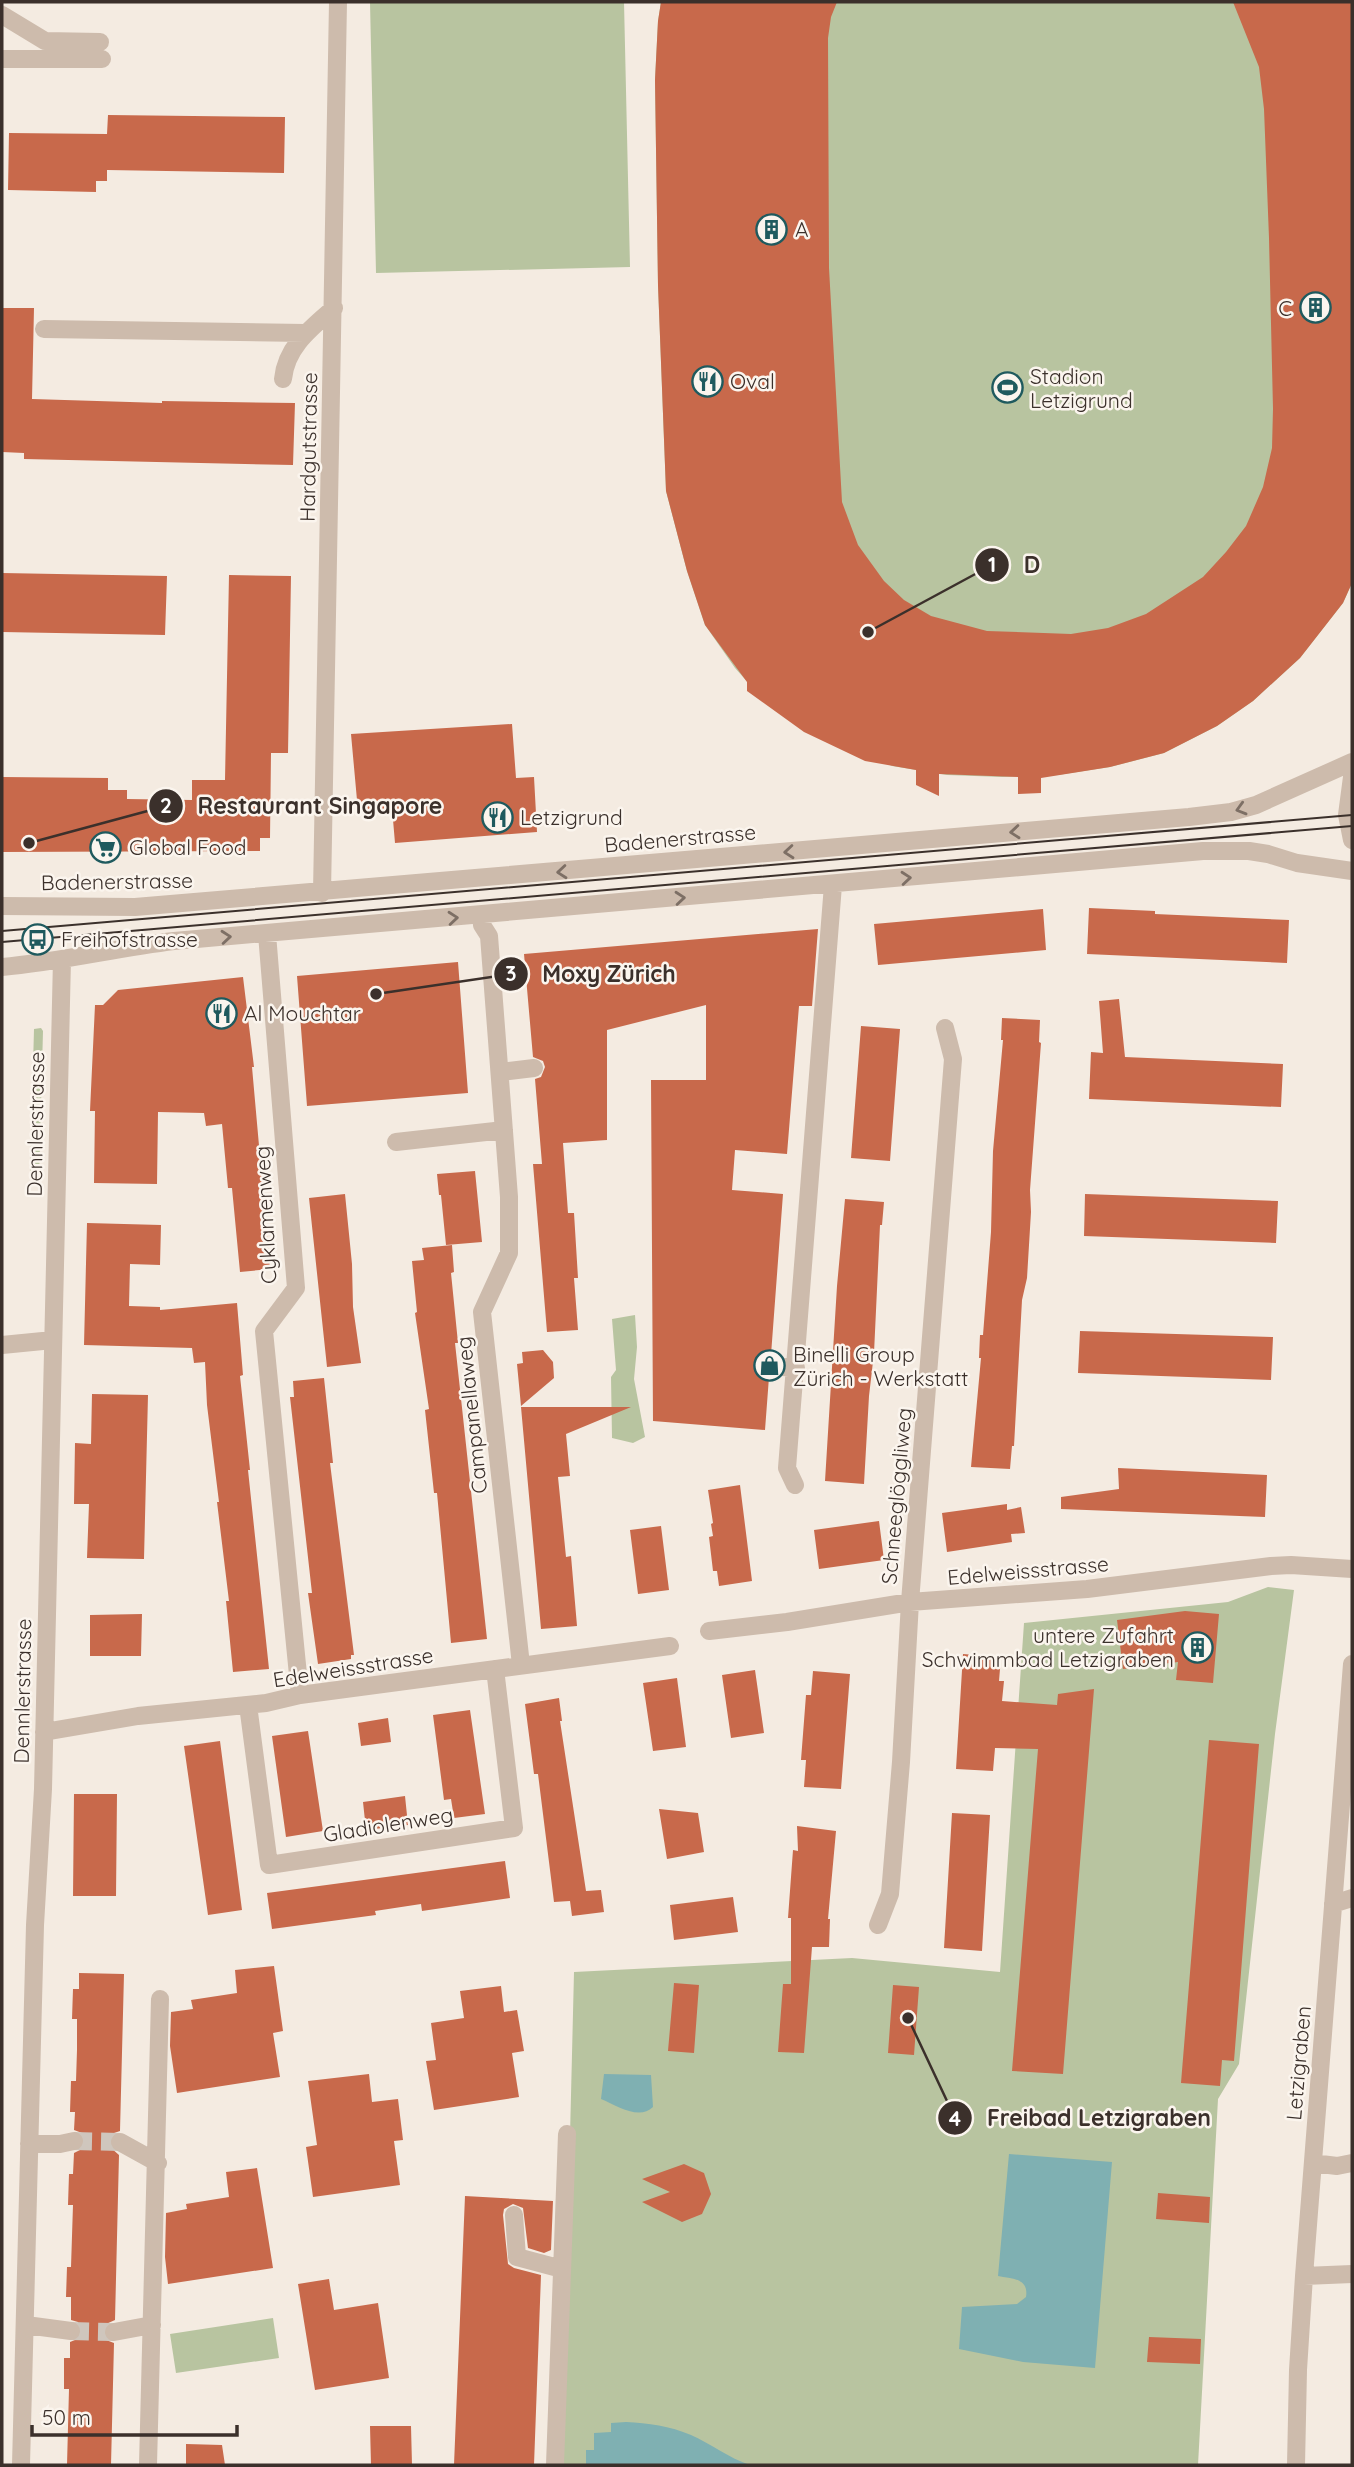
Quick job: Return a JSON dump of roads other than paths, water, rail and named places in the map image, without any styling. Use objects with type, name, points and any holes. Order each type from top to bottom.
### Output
[{"type":"street","name":"Hardgutstrasse","points":[[322,893],[338,2]]},
{"type":"street","points":[[2,15],[45,41],[101,50],[2,59]]},
{"type":"street","points":[[283,380],[284,365],[293,349],[305,333],[334,308]]},
{"type":"street","points":[[44,329],[305,333]]},
{"type":"street","name":"Badenerstrasse","points":[[2,906],[135,907],[322,893],[1231,812],[1275,797],[1352,762]]},
{"type":"street","points":[[1352,776],[1347,815],[1352,840]]},
{"type":"street","points":[[2,967],[136,945],[1214,851],[1249,851],[1297,863],[1352,871]]},
{"type":"street","points":[[795,1485],[788,1468],[832,885]]},
{"type":"street","name":"Campanellaweg","points":[[481,916],[482,925],[489,936],[509,1198],[509,1253],[482,1312],[521,1665]]},
{"type":"street","name":"Cyklamenweg","points":[[267,934],[296,1287],[264,1331],[300,1695]]},
{"type":"street","name":"Dennlerstrasse","points":[[21,2465],[35,1925],[44,1732],[62,959]]},
{"type":"street","name":"Schneeglöggliweg","points":[[878,1924],[890,1894],[905,1711],[910,1602],[953,1059],[945,1028]]},
{"type":"street","points":[[500,1072],[534,1068]]},
{"type":"street","points":[[396,1143],[504,1130]]},
{"type":"street","points":[[2,1345],[53,1340]]},
{"type":"street","points":[[770,1366],[796,1368]]},
{"type":"street","name":"Edelweissstrasse","points":[[709,1631],[787,1622],[910,1602],[1087,1589],[1271,1566],[1352,1569]]},
{"type":"street","name":"Edelweissstrasse","points":[[44,1732],[138,1716],[248,1706],[300,1695],[670,1646]]},
{"type":"street","name":"Letzigraben","points":[[1296,2465],[1304,2276],[1352,1664]]},
{"type":"street","name":"Gladiolenweg","points":[[248,1706],[269,1866],[514,1828],[495,1669]]},
{"type":"street","points":[[1333,1904],[1352,1899]]},
{"type":"street","points":[[148,2465],[158,2163],[160,1999]]},
{"type":"street","points":[[555,2465],[567,2134]]},
{"type":"street","points":[[29,2144],[74,2141]]},
{"type":"street","points":[[120,2141],[158,2163]]},
{"type":"street","points":[[1313,2163],[1337,2166],[1352,2163]]},
{"type":"street","points":[[514,2214],[517,2257],[562,2269]]},
{"type":"street","points":[[1304,2276],[1352,2274]]},
{"type":"street","points":[[26,2325],[71,2331]]},
{"type":"street","points":[[114,2332],[152,2325]]},
{"type":"water","points":[[604,2074],[651,2075],[653,2107],[647,2111],[634,2112],[601,2099]]},
{"type":"water","points":[[1009,2154],[1112,2162],[1095,2368],[1023,2362],[959,2349],[962,2307],[1017,2304],[1026,2297],[1022,2283],[998,2276]]},
{"type":"water","points":[[626,2422],[683,2432],[750,2465],[586,2465],[586,2450],[594,2450],[594,2433],[611,2432],[611,2423]]},
{"type":"tunnel","points":[[74,2141],[120,2142]]},
{"type":"tunnel","points":[[71,2331],[114,2332]]},
{"type":"tram line","points":[[2,931],[1352,815]]},
{"type":"tram line","points":[[2,942],[1352,826]]},
{"type":"place","name":"A","points":[[772,229]]},
{"type":"place","name":"C","points":[[1315,308]]},
{"type":"place","name":"Oval","points":[[707,381]]},
{"type":"place","name":"Stadion Letzigrund","points":[[1007,388]]},
{"type":"place","name":"D","points":[[868,632]]},
{"type":"place","name":"Letzigrund","points":[[497,817]]},
{"type":"place","name":"Restaurant Singapore","points":[[29,843]]},
{"type":"place","name":"Global Food","points":[[106,847]]},
{"type":"place","name":"Freihofstrasse","points":[[38,939]]},
{"type":"place","name":"Moxy Zürich","points":[[376,994]]},
{"type":"place","name":"Al Mouchtar","points":[[221,1013]]},
{"type":"place","name":"Binelli Group Zürich - Werkstatt","points":[[770,1366]]},
{"type":"place","name":"untere Zufahrt Schwimmbad Letzigraben","points":[[1197,1647]]},
{"type":"place","name":"Freibad Letzigraben","points":[[908,2018]]}]
